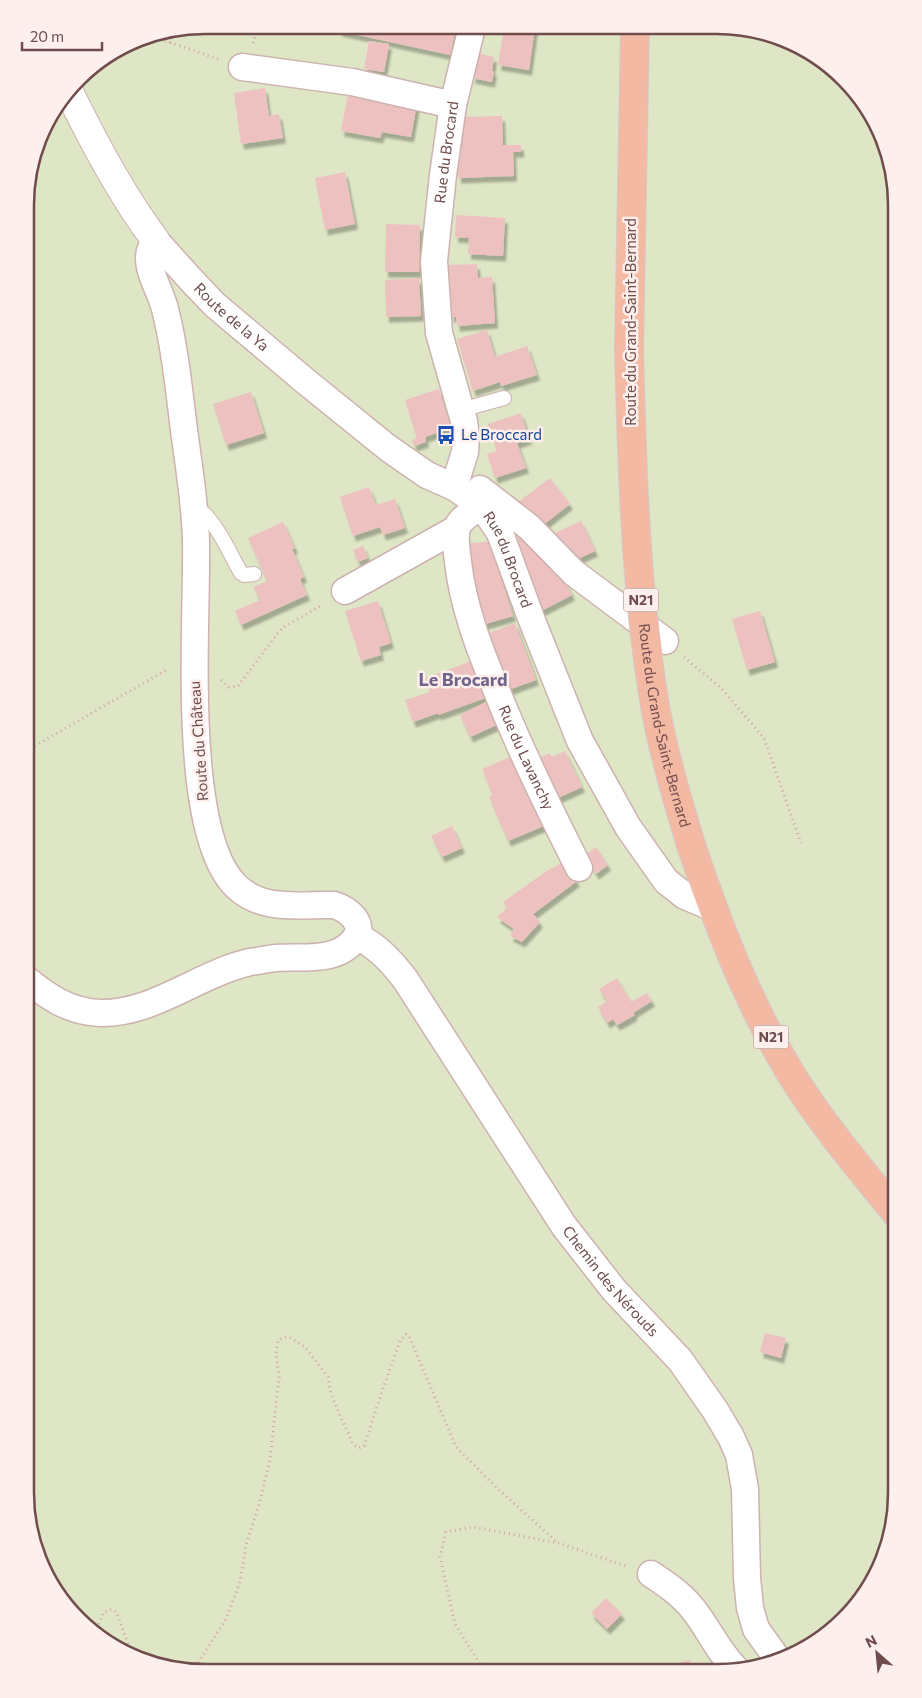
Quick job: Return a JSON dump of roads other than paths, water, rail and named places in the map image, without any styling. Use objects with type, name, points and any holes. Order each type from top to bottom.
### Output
[{"type":"main road","name":"Route du Grand-Saint-Bernard","points":[[635,34],[629,324],[632,480],[636,543],[653,695],[675,793],[711,907],[731,958],[753,1005],[792,1075],[839,1141],[888,1203]]},
{"type":"street","name":"Rue du Brocard","points":[[470,34],[453,105],[434,261],[439,333],[464,421],[466,437],[465,452],[454,487],[482,506],[500,533],[531,618],[580,741],[628,827],[666,881],[685,896],[711,907]]},
{"type":"street","points":[[242,67],[352,82],[453,105]]},
{"type":"street","name":"Route de la Ya","points":[[72,98],[113,178],[139,218],[156,240],[215,305],[296,374],[388,448],[428,475],[454,487]]},
{"type":"street","name":"Route du Château","points":[[156,240],[150,252],[150,264],[165,308],[171,340],[194,507],[196,540],[195,691],[200,782],[207,824],[226,875],[244,893],[265,902],[285,906],[334,905],[343,908],[356,919],[358,926],[357,936]]},
{"type":"street","points":[[454,487],[470,482],[486,493],[530,527],[574,573],[665,641]]},
{"type":"street","points":[[345,592],[456,529],[471,513],[482,506]]},
{"type":"street","name":"Rue du Lavanchy","points":[[456,529],[462,592],[486,665],[524,755],[579,868]]},
{"type":"street","points":[[34,986],[52,999],[75,1009],[92,1012],[116,1012],[146,1005],[210,975],[236,966],[275,958],[325,956],[350,945],[357,936]]},
{"type":"street","name":"Chemin des Nérouds","points":[[357,936],[386,956],[405,978],[564,1226],[614,1290],[680,1360],[725,1426],[736,1447],[744,1477],[747,1578],[750,1608],[756,1628],[774,1654]]},
{"type":"street","points":[[651,1574],[672,1588],[693,1609],[722,1654],[731,1663]]},
{"type":"lane","points":[[461,410],[504,398]]},
{"type":"lane","points":[[194,507],[203,512],[211,521],[241,573],[244,575],[254,574]]},
{"type":"place","name":"Le Broccard","points":[[446,435]]},
{"type":"district","name":"Le Brocard","points":[[463,680]]}]
